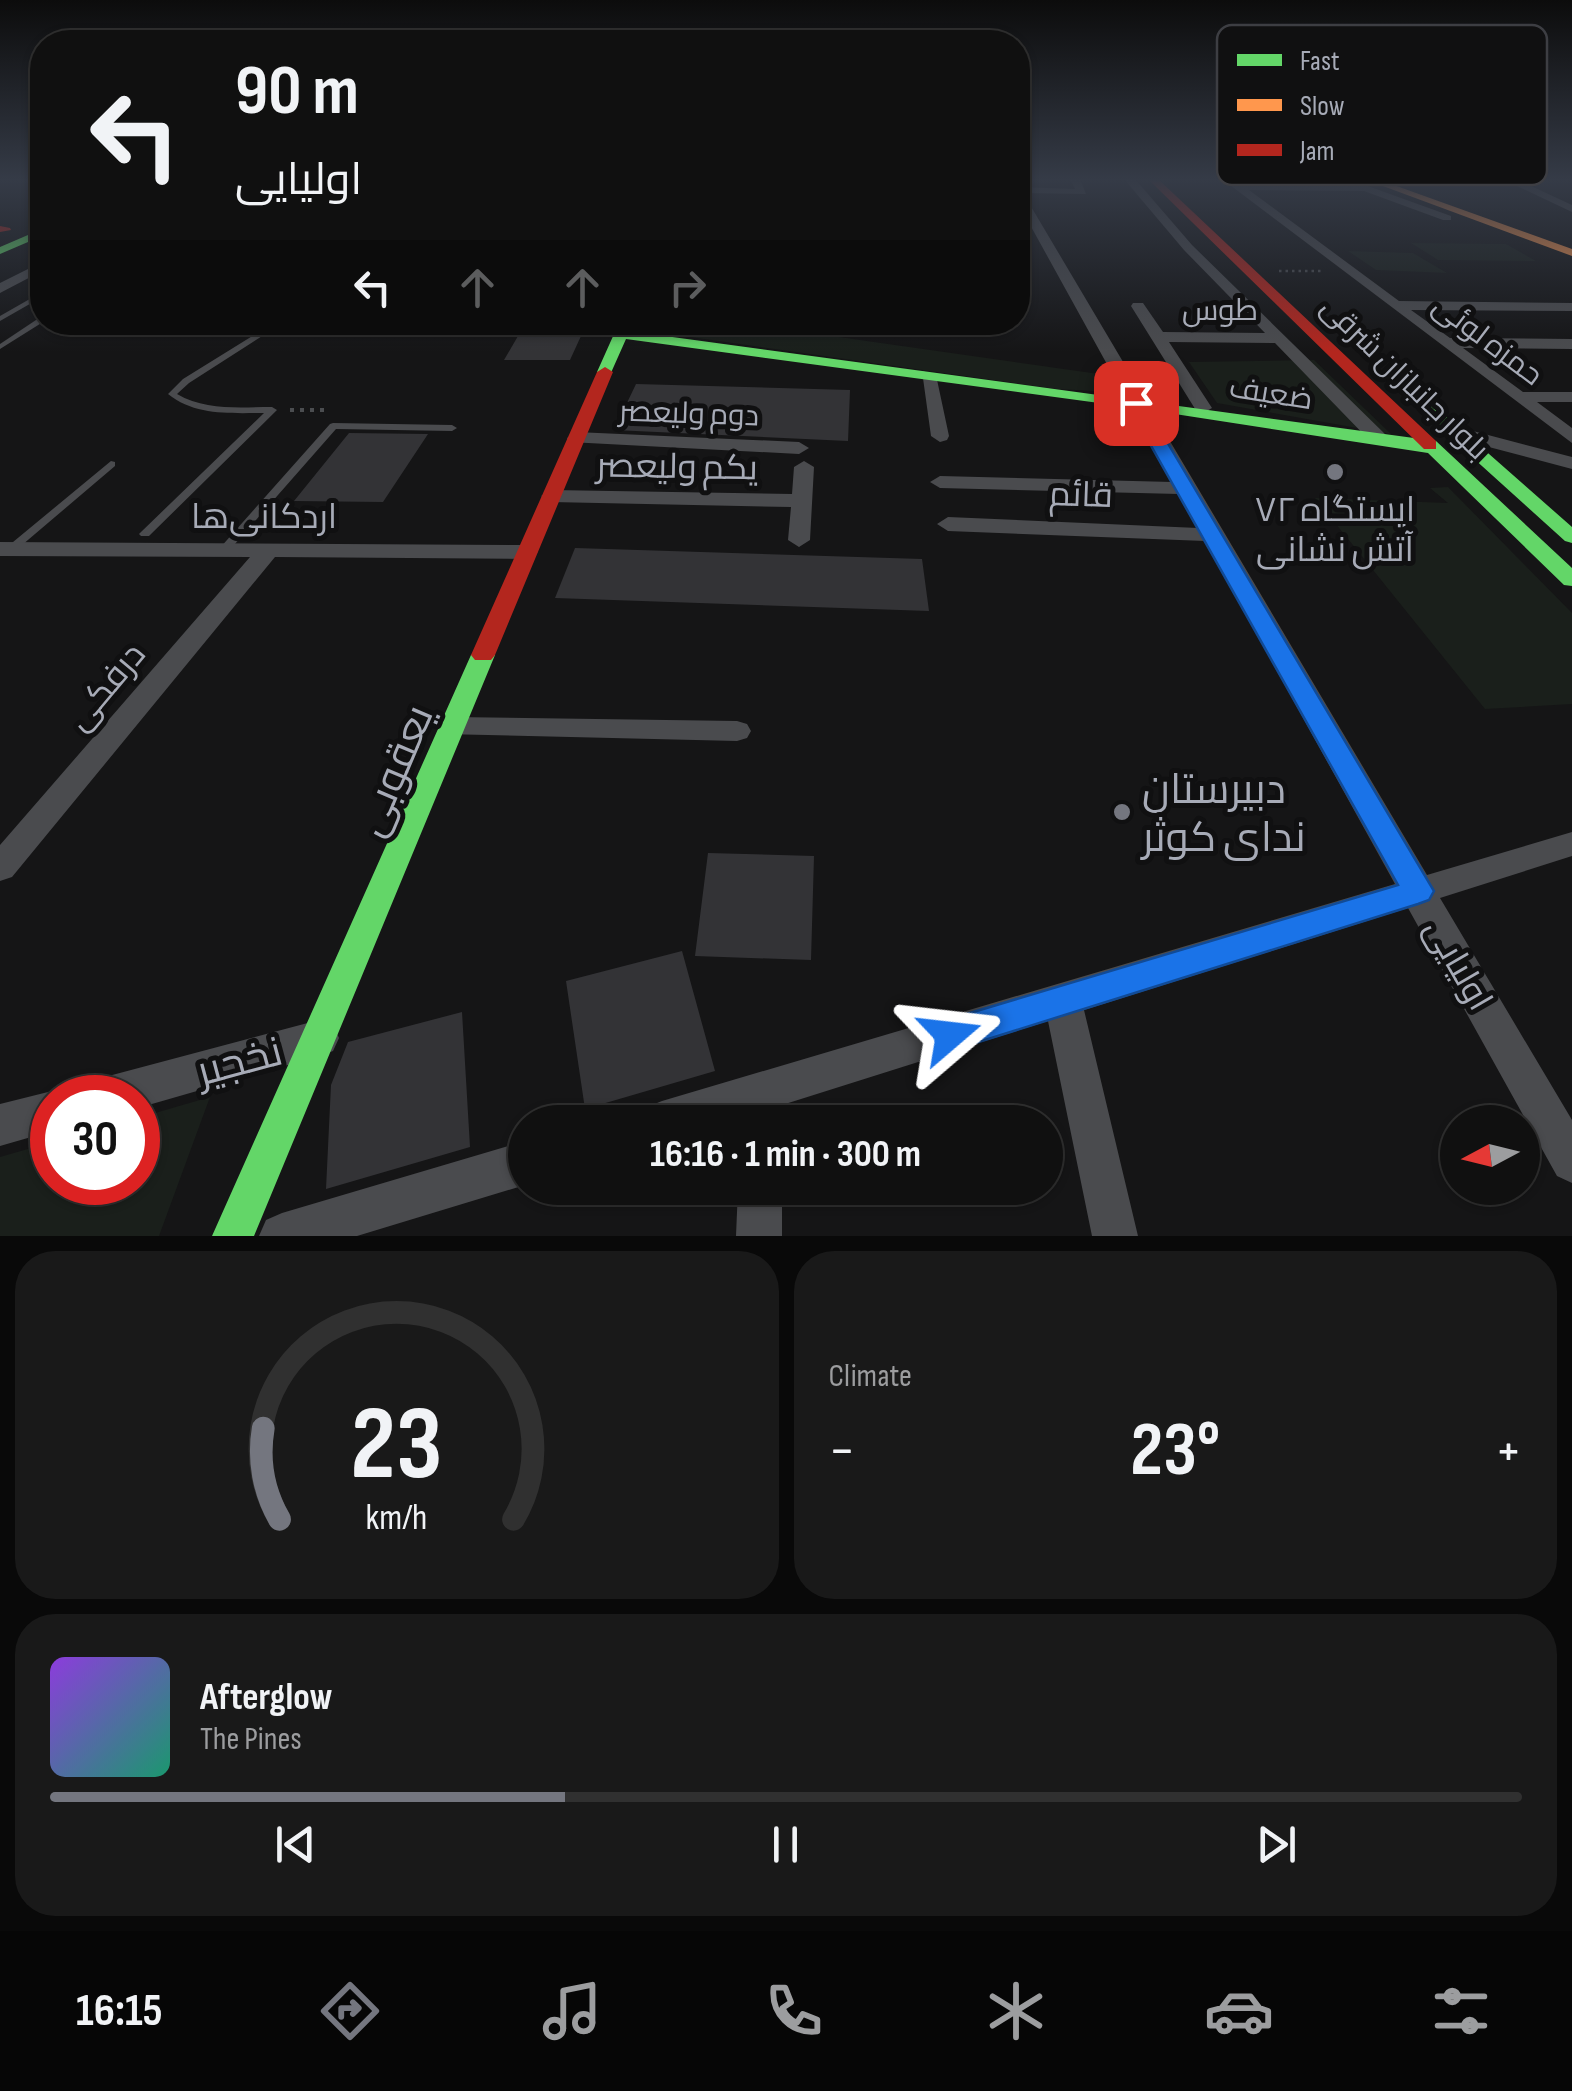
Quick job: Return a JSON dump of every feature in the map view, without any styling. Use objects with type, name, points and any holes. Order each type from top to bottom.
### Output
[{"type":"main road","name":"بلوار جانبازان شرقی","points":[[1213,237],[1572,580]]},
{"type":"main road","name":"بلوار جانبازان شرقی","points":[[1239,237],[1376,362]]},
{"type":"main road","points":[[1523,237],[1572,262]]},
{"type":"main road","points":[[1536,237],[1572,253]]},
{"type":"main road","name":"یعقوبی","points":[[233,1236],[621,335]]},
{"type":"main road","name":"ضعیف","points":[[628,335],[1436,448]]},
{"type":"main road","name":"بلوار جانبازان شرقی","points":[[1405,387],[1572,537]]},
{"type":"street","name":"اولیایی","points":[[1046,237],[1184,488],[1572,1162]]},
{"type":"street","points":[[1179,237],[1380,440]]},
{"type":"street","name":"حمزه لوئی","points":[[1304,237],[1570,435]]},
{"type":"street","points":[[0,289],[30,273]]},
{"type":"street","points":[[1492,288],[1548,325]]},
{"type":"street","points":[[1395,305],[1572,307]]},
{"type":"street","name":"طوس","points":[[1138,306],[1203,408]]},
{"type":"street","name":"طوس","points":[[1158,337],[1281,338]]},
{"type":"street","points":[[1446,343],[1572,344]]},
{"type":"street","points":[[928,375],[940,436]]},
{"type":"street","points":[[1518,397],[1572,397]]},
{"type":"street","points":[[1454,432],[1572,464]]},
{"type":"street","name":"دوم ولیعصر","points":[[576,438],[801,457]]},
{"type":"street","name":"یکم ولیعصر","points":[[799,540],[801,457]]},
{"type":"street","points":[[1514,485],[1520,476],[1534,469],[1572,464]]},
{"type":"street","points":[[940,482],[1184,488]]},
{"type":"street","name":"یکم ولیعصر","points":[[551,496],[802,501]]},
{"type":"street","name":"قائم","points":[[948,524],[1211,535]]},
{"type":"street","name":"درفکی","points":[[0,868],[268,551]]},
{"type":"street","name":"اردکانی‌ها","points":[[4,552],[527,552]]},
{"type":"street","points":[[452,727],[737,731]]},
{"type":"street","points":[[769,1105],[1063,1000],[1572,844]]},
{"type":"street","points":[[1063,1000],[1115,1236]]},
{"type":"street","name":"نخجیر","points":[[160,1082],[319,1038]]},
{"type":"street","points":[[0,1125],[30,1117]]},
{"type":"street","points":[[282,1236],[508,1169]]},
{"type":"street","points":[[759,1236],[760,1205]]},
{"type":"lane","points":[[0,319],[30,301]]},
{"type":"lane","points":[[0,347],[30,328]]},
{"type":"lane","points":[[260,335],[186,380],[172,394],[184,403],[203,408],[272,410]]},
{"type":"lane","points":[[145,534],[272,410]]},
{"type":"lane","points":[[223,551],[333,426],[452,428]]},
{"type":"lane","points":[[4,552],[112,464]]},
{"type":"path","points":[[1276,270],[1350,271]]},
{"type":"path","points":[[272,410],[342,410]]},
{"type":"shaded area","points":[[1411,243],[1506,244],[1536,261],[1438,260]]},
{"type":"shaded area","points":[[1348,251],[1413,253],[1447,273],[1376,270]]},
{"type":"shaded area","points":[[676,335],[824,335],[1106,375],[1112,392],[1057,389]]},
{"type":"shaded area","points":[[1314,360],[1391,434],[1217,403],[1189,362]]},
{"type":"shaded area","points":[[1448,487],[1572,613],[1572,704],[1485,709],[1315,498],[1448,503],[1430,488]]},
{"type":"shaded area","points":[[210,1097],[159,1236],[0,1236],[0,1157],[30,1148],[30,1205],[160,1205],[160,1112]]},
{"type":"building","points":[[518,336],[581,336],[570,360],[504,360]]},
{"type":"building","points":[[636,384],[850,390],[848,441],[614,430]]},
{"type":"building","points":[[349,433],[428,434],[383,502],[294,501]]},
{"type":"building","points":[[575,548],[922,559],[929,611],[555,598]]},
{"type":"building","points":[[708,853],[814,856],[811,960],[695,956]]},
{"type":"building","points":[[682,951],[715,1071],[599,1105],[584,1105],[566,981]]},
{"type":"building","points":[[462,1012],[470,1147],[326,1189],[331,1085],[348,1042]]},
{"type":"traffic: fast","points":[[0,251],[30,237]]},
{"type":"traffic: fast","points":[[605,372],[621,335]]},
{"type":"traffic: fast","points":[[628,335],[1136,403],[1436,449]]},
{"type":"traffic: fast","points":[[1416,398],[1572,537]]},
{"type":"traffic: fast","points":[[1430,445],[1572,580]]},
{"type":"traffic: fast","points":[[233,1236],[483,655]]},
{"type":"traffic: slow","points":[[1527,237],[1572,253]]},
{"type":"traffic: jam","points":[[1212,237],[1430,445]]},
{"type":"traffic: jam","points":[[483,655],[605,372]]},
{"type":"place","name":"ایستگاه ۷۲ آتش نشانی","points":[[1335,472]]},
{"type":"place","name":"دبیرستان ندای کوثر","points":[[1122,812]]},
{"type":"route","points":[[950,1035],[1418,891],[1136,403]]}]
